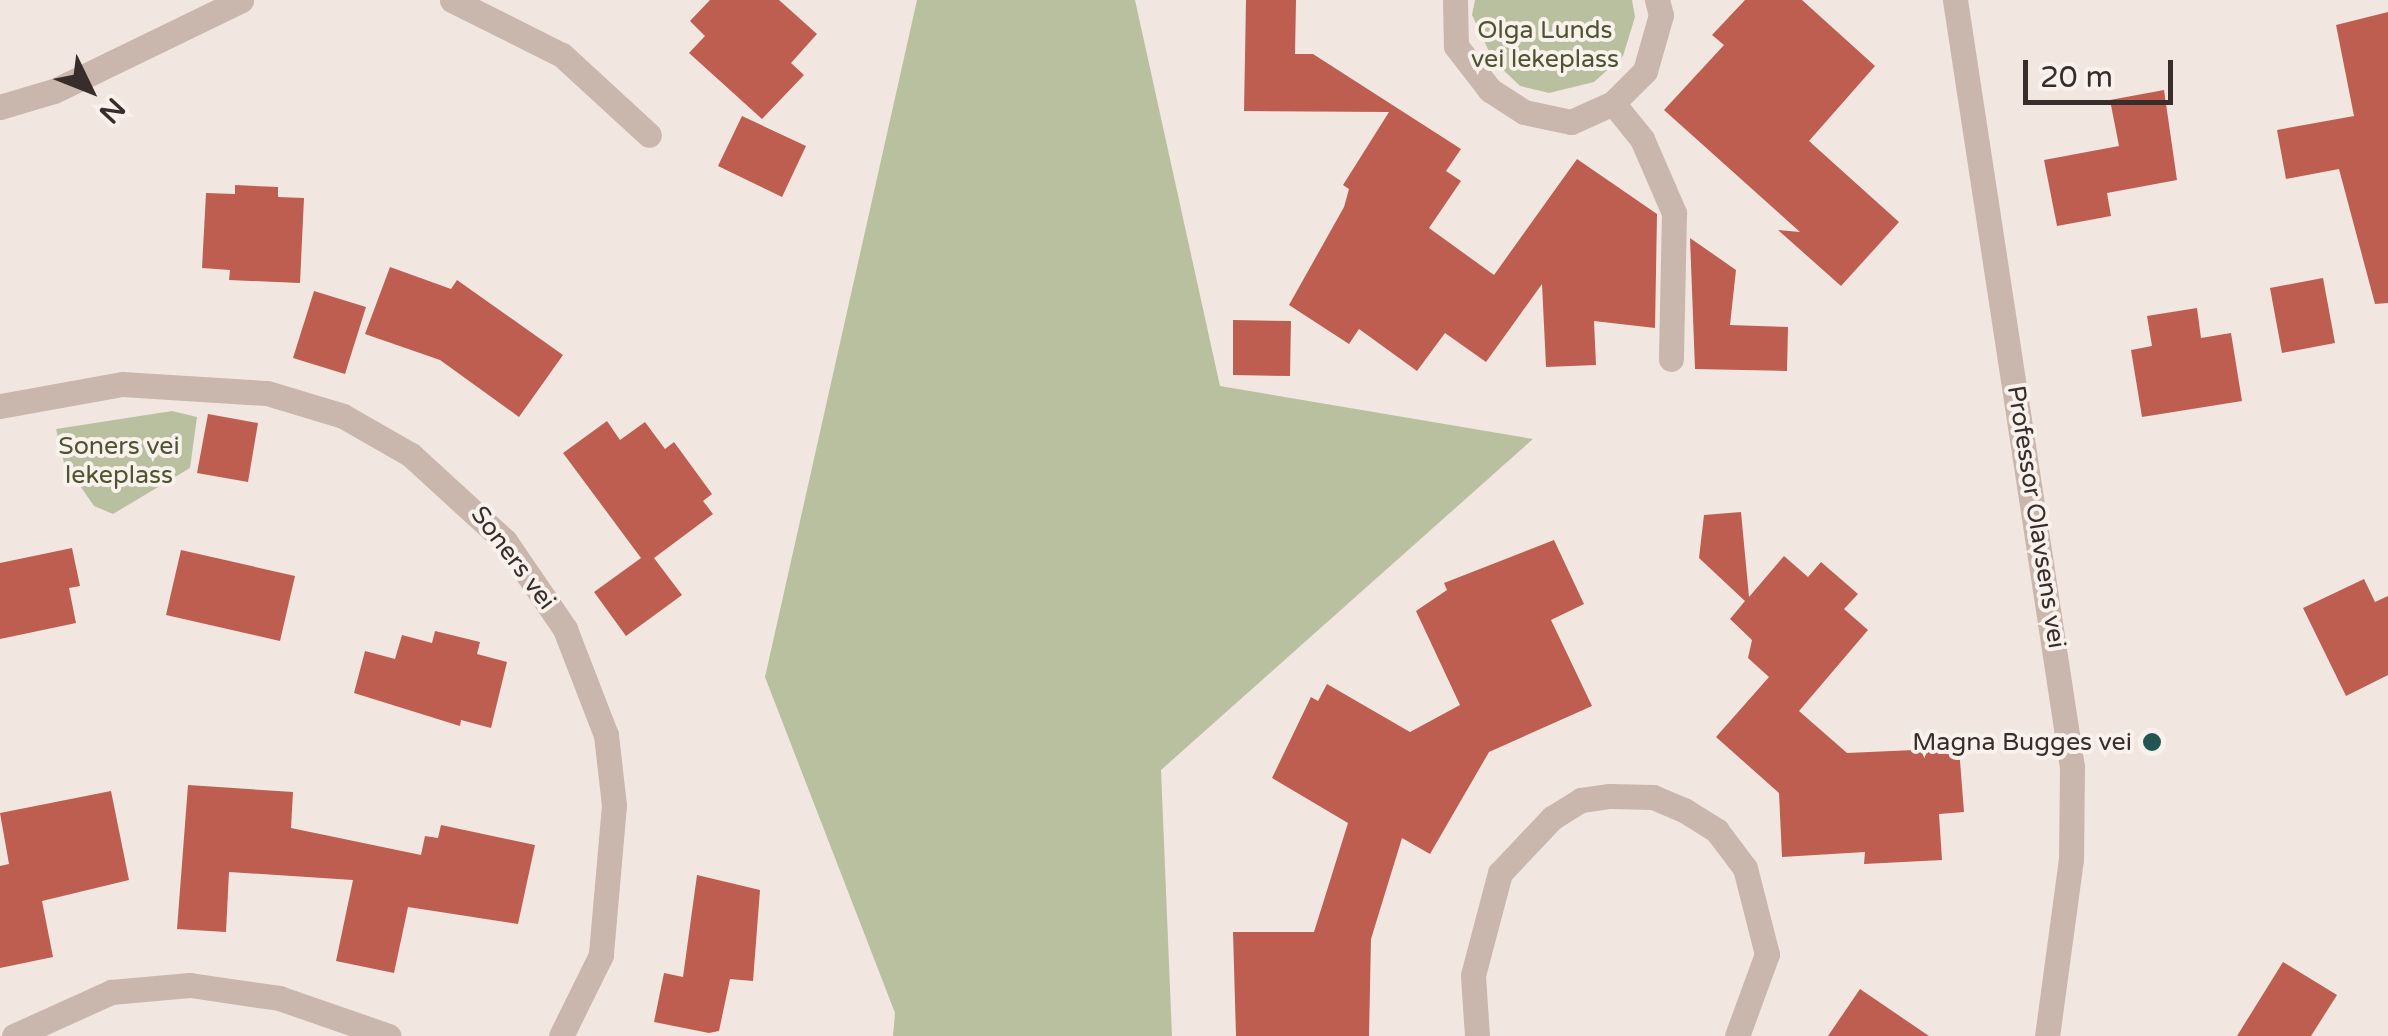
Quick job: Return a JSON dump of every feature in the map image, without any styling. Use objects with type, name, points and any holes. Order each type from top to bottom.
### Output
[{"type":"street","points":[[0,107],[54,91],[241,0]]},
{"type":"street","points":[[452,0],[562,55],[649,135]]},
{"type":"street","points":[[1455,0],[1456,46],[1513,105],[1571,122],[1613,104],[1645,72],[1661,15],[1657,0]]},
{"type":"street","name":"Professor Olavsens vei","points":[[1956,0],[2072,767],[2071,859],[2047,1036]]},
{"type":"street","points":[[1613,104],[1642,138],[1674,213],[1671,359]]},
{"type":"street","name":"Soners vei","points":[[0,406],[122,384],[267,393],[344,416],[411,455],[506,541],[565,630],[594,693],[609,760],[614,805],[601,956],[562,1036]]},
{"type":"street","points":[[1477,1036],[1473,975],[1500,874],[1552,818],[1582,800],[1610,796],[1652,797],[1684,810],[1717,831],[1745,868],[1767,954],[1737,1036]]},
{"type":"street","points":[[14,1036],[112,992],[190,985],[279,998],[388,1036]]},
{"type":"green space","points":[[917,0],[1135,0],[1220,386],[1533,439],[1161,770],[1172,1036],[893,1036],[895,1013],[765,677]]},
{"type":"green space","name":"Olga Lunds vei lekeplass","points":[[1475,0],[1632,0],[1635,17],[1623,56],[1594,82],[1549,93],[1520,86],[1493,60],[1472,15]]},
{"type":"green space","name":"Soners vei lekeplass","points":[[172,411],[197,417],[190,468],[113,514],[94,506],[64,463],[56,429]]},
{"type":"building","points":[[710,0],[779,0],[817,34],[791,63],[804,75],[762,119],[689,53],[705,36],[690,21]]},
{"type":"building","points":[[1246,0],[1296,0],[1295,54],[1313,54],[1461,149],[1446,171],[1461,181],[1429,228],[1494,275],[1577,159],[1657,214],[1655,328],[1594,321],[1596,365],[1546,367],[1542,284],[1486,362],[1445,333],[1417,371],[1359,329],[1349,344],[1289,305],[1344,207],[1349,189],[1343,185],[1389,112],[1244,111]]},
{"type":"building","points":[[1745,0],[1802,0],[1875,66],[1809,141],[1899,222],[1841,286],[1778,230],[1800,232],[1664,110],[1724,45],[1712,35]]},
{"type":"building","points":[[2388,12],[2388,303],[2375,304],[2339,169],[2286,179],[2277,130],[2354,116],[2336,25]]},
{"type":"building","points":[[2164,90],[2177,180],[2107,193],[2111,216],[2057,226],[2044,160],[2119,146],[2110,100]]},
{"type":"building","points":[[742,116],[806,146],[782,197],[718,166]]},
{"type":"building","points":[[235,185],[278,187],[278,197],[304,198],[300,283],[229,280],[230,270],[202,268],[206,193],[235,194]]},
{"type":"building","points":[[1690,238],[1736,270],[1730,325],[1788,327],[1787,371],[1695,369]]},
{"type":"building","points":[[390,267],[451,289],[457,280],[563,355],[519,417],[440,360],[365,334]]},
{"type":"building","points":[[2323,278],[2335,343],[2282,353],[2270,288]]},
{"type":"building","points":[[314,291],[366,307],[345,374],[293,358]]},
{"type":"building","points":[[2197,308],[2201,338],[2231,333],[2242,401],[2142,417],[2131,350],[2152,346],[2147,316]]},
{"type":"building","points":[[1233,320],[1291,321],[1290,376],[1233,375]]},
{"type":"building","points":[[208,414],[258,423],[248,482],[197,473]]},
{"type":"building","points":[[607,421],[620,440],[645,422],[665,449],[674,442],[712,494],[703,501],[713,514],[654,558],[682,595],[626,636],[594,592],[641,558],[563,453]]},
{"type":"building","points":[[1741,512],[1749,597],[1784,556],[1808,577],[1821,562],[1858,594],[1844,609],[1868,630],[1799,711],[1847,753],[1959,748],[1964,812],[1939,814],[1942,860],[1864,864],[1865,852],[1782,857],[1779,793],[1716,737],[1769,677],[1748,658],[1752,640],[1730,619],[1745,601],[1699,558],[1704,515]]},
{"type":"building","points":[[1554,540],[1584,604],[1551,620],[1592,706],[1489,752],[1430,854],[1402,838],[1371,939],[1369,1036],[1236,1036],[1233,932],[1314,932],[1348,823],[1272,778],[1311,697],[1318,701],[1327,684],[1410,732],[1460,705],[1416,611],[1447,590],[1444,583]]},
{"type":"building","points":[[72,548],[80,586],[69,588],[76,623],[0,639],[0,563]]},
{"type":"building","points":[[181,550],[295,576],[280,641],[166,615]]},
{"type":"building","points":[[2364,579],[2375,602],[2388,596],[2388,675],[2346,696],[2303,608]]},
{"type":"building","points":[[435,631],[480,642],[477,654],[507,662],[491,728],[461,720],[460,726],[354,693],[365,651],[395,659],[402,635],[432,643]]},
{"type":"building","points":[[188,785],[293,792],[291,828],[421,855],[425,836],[438,838],[441,825],[535,845],[518,924],[408,907],[394,973],[336,961],[353,880],[229,872],[226,932],[177,929]]},
{"type":"building","points":[[111,791],[129,880],[42,901],[53,957],[0,968],[0,866],[9,864],[0,813]]},
{"type":"building","points":[[697,875],[760,890],[753,981],[730,979],[719,1031],[709,1033],[654,1022],[664,973],[683,977]]},
{"type":"building","points":[[2283,962],[2337,995],[2311,1036],[2237,1036]]},
{"type":"building","points":[[1860,989],[1929,1036],[1828,1036]]},
{"type":"place","name":"Magna Bugges vei","points":[[2152,742]]}]
